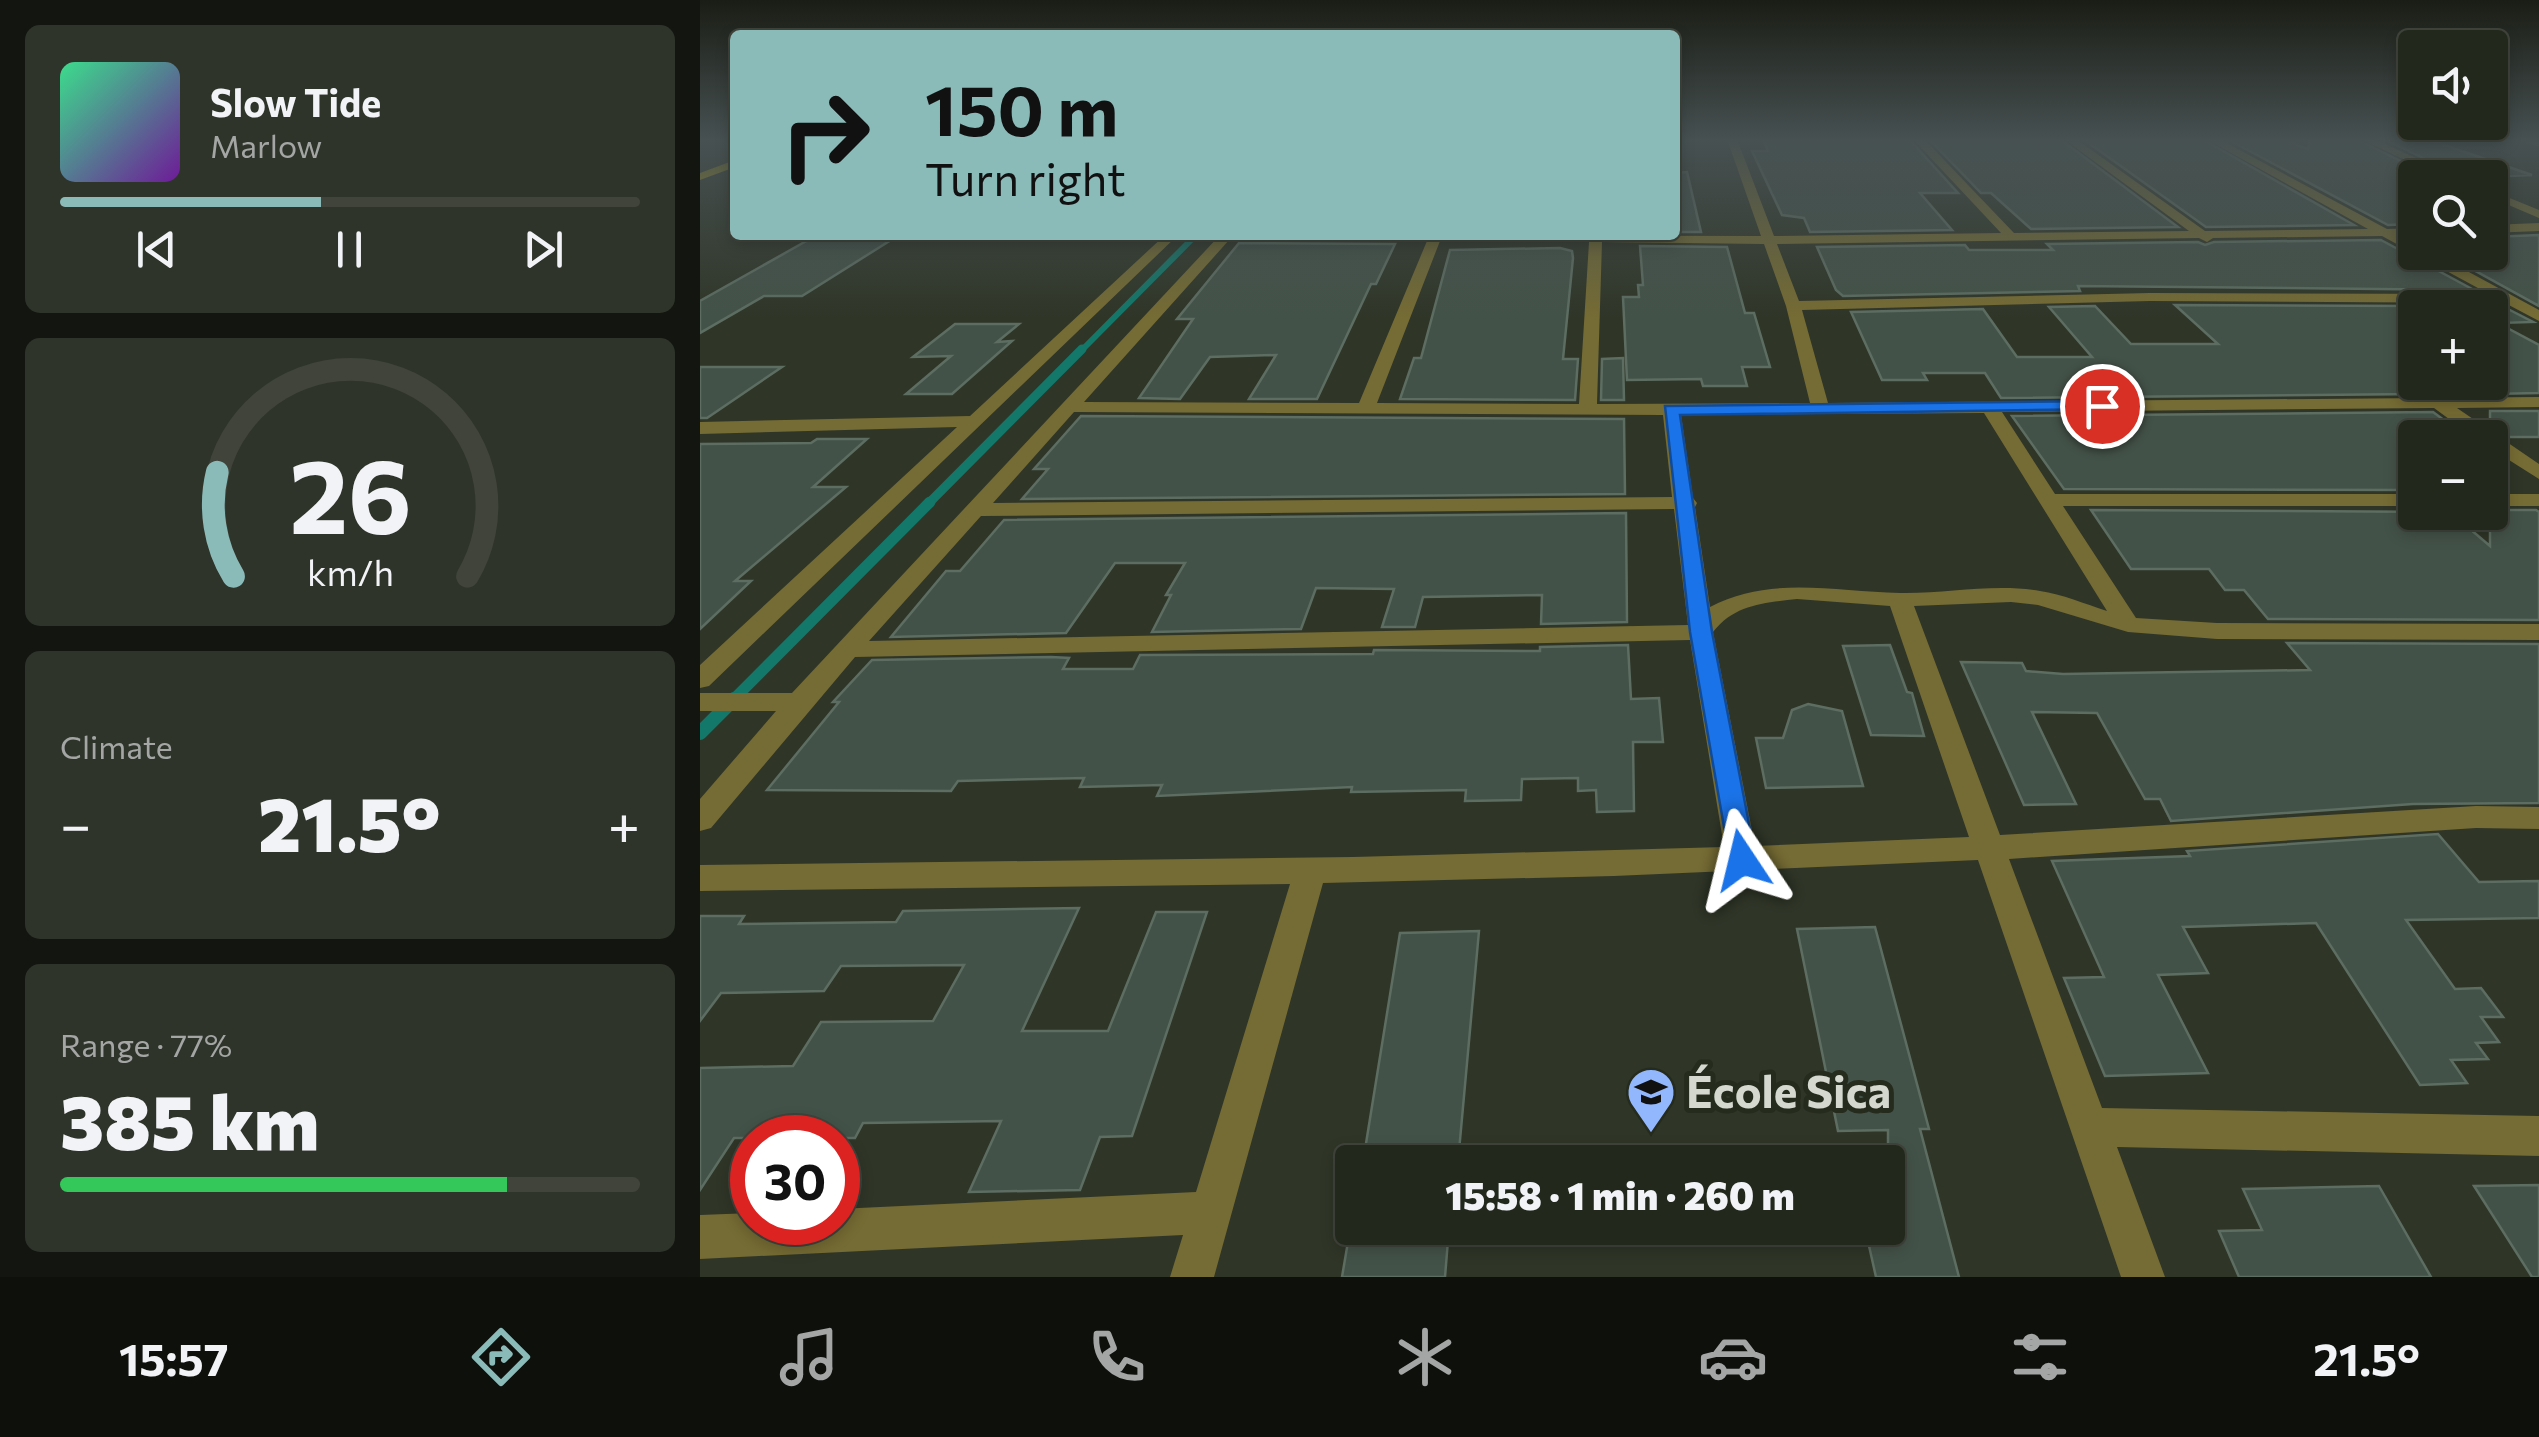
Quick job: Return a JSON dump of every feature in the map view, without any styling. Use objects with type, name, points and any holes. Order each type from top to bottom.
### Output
[{"type":"street","points":[[1754,199],[1793,306],[1820,406]]},
{"type":"street","points":[[1975,199],[2012,238]]},
{"type":"street","points":[[2152,199],[2207,238]]},
{"type":"street","points":[[2321,199],[2398,240]]},
{"type":"street","points":[[2508,200],[2539,214]]},
{"type":"street","points":[[2508,228],[2539,227]]},
{"type":"street","points":[[1588,408],[1596,240],[2207,238],[2398,233]]},
{"type":"street","points":[[700,680],[1167,240]]},
{"type":"street","points":[[700,820],[800,702],[1222,240]]},
{"type":"street","points":[[1366,409],[1433,240]]},
{"type":"street","points":[[2454,270],[2491,290]]},
{"type":"street","points":[[1793,306],[2150,296],[2398,298]]},
{"type":"street","points":[[2508,299],[2539,316]]},
{"type":"street","points":[[2438,402],[2464,420]]},
{"type":"street","points":[[1071,407],[1671,410],[2539,402]]},
{"type":"street","points":[[1990,407],[2128,625]]},
{"type":"street","points":[[1671,410],[1701,632],[1742,860]]},
{"type":"street","points":[[700,428],[977,421]]},
{"type":"street","points":[[2508,451],[2539,473]]},
{"type":"street","points":[[2049,500],[2398,500]]},
{"type":"street","points":[[2508,500],[2539,500]]},
{"type":"street","points":[[975,510],[1686,503]]},
{"type":"street","points":[[850,649],[1701,632],[1716,614],[1743,599],[1797,592],[1900,600],[2011,595],[2041,598],[2128,625],[2217,631],[2539,632]]},
{"type":"street","points":[[1900,600],[2143,1277]]},
{"type":"street","points":[[700,702],[800,702]]},
{"type":"street","points":[[700,878],[1742,860],[2476,817],[2539,818]]},
{"type":"street","points":[[1192,1277],[1310,870]]},
{"type":"street","points":[[2090,1127],[2539,1136]]},
{"type":"street","points":[[700,1238],[1212,1212]]},
{"type":"building","points":[[1680,199],[1693,199],[1701,232],[1680,232]]},
{"type":"building","points":[[1774,199],[1925,199],[1952,230],[1810,232],[1804,218],[1782,215]]},
{"type":"building","points":[[1997,199],[2140,199],[2178,227],[2031,229]]},
{"type":"building","points":[[2166,199],[2307,199],[2354,225],[2206,227]]},
{"type":"building","points":[[2339,199],[2398,199],[2398,225],[2388,225]]},
{"type":"building","points":[[2539,235],[2539,306],[2474,270],[2508,270],[2508,236]]},
{"type":"building","points":[[808,240],[891,240],[802,296],[764,296],[700,333],[700,301]]},
{"type":"building","points":[[2381,240],[2398,249],[2398,270],[2437,270],[2474,290],[2078,286],[2080,291],[1843,296],[1836,290],[1817,247],[1965,245],[1969,250],[2053,250],[2047,244]]},
{"type":"building","points":[[1239,243],[1395,244],[1376,284],[1371,284],[1317,399],[1249,399],[1276,355],[1210,357],[1180,399],[1139,398],[1193,319],[1177,319]]},
{"type":"building","points":[[1640,246],[1727,247],[1745,313],[1754,313],[1770,367],[1742,367],[1747,386],[1703,386],[1701,379],[1627,380],[1623,297],[1639,297],[1638,285],[1643,285]]},
{"type":"building","points":[[1450,250],[1572,251],[1573,258],[1563,359],[1578,359],[1575,400],[1400,399],[1414,358],[1421,358]]},
{"type":"building","points":[[2175,305],[2398,306],[2398,394],[2001,398],[1985,373],[1923,373],[1927,380],[1882,380],[1851,312],[1983,309],[2017,357],[2092,357],[2049,307],[2095,306],[2131,344],[2218,344]]},
{"type":"building","points":[[2508,309],[2533,322],[2508,323]]},
{"type":"building","points":[[955,324],[1019,324],[997,342],[1012,341],[952,394],[906,394],[951,356],[913,357]]},
{"type":"building","points":[[2508,328],[2539,345],[2539,393],[2508,394]]},
{"type":"building","points":[[1623,358],[1624,400],[1601,400],[1602,359]]},
{"type":"building","points":[[700,367],[782,367],[707,418],[700,418]]},
{"type":"building","points":[[2490,411],[2539,411],[2539,437],[2508,437],[2508,420],[2490,420]]},
{"type":"building","points":[[2433,412],[2444,420],[2398,420],[2398,490],[2064,489],[2012,416]]},
{"type":"building","points":[[1081,416],[1624,419],[1625,494],[1022,499],[1048,469],[1034,469]]},
{"type":"building","points":[[817,439],[867,439],[813,487],[846,487],[735,581],[751,581],[700,629],[700,444],[811,443]]},
{"type":"building","points":[[2091,510],[2398,512],[2398,530],[2471,530],[2490,546],[2490,530],[2508,530],[2508,510],[2539,512],[2539,620],[2268,619],[2244,590],[2225,590],[2209,569],[2131,569]]},
{"type":"building","points":[[1626,513],[1627,622],[1541,624],[1542,595],[1423,597],[1415,627],[1382,627],[1394,589],[1316,588],[1301,629],[1152,632],[1171,595],[1166,595],[1185,563],[1115,563],[1066,633],[891,637],[946,571],[960,571],[1004,520]]},
{"type":"building","points":[[2287,643],[2539,644],[2539,803],[2413,804],[2171,821],[2160,799],[2145,799],[2097,713],[2032,712],[2076,804],[2024,805],[1961,662],[2022,663],[2026,671],[2063,674],[2310,670]]},
{"type":"building","points":[[1628,645],[1631,699],[1659,698],[1663,742],[1633,742],[1634,811],[1597,812],[1596,790],[1578,791],[1578,778],[1522,779],[1521,800],[1465,801],[1466,790],[1351,792],[1352,787],[1157,796],[1162,785],[1080,787],[1084,778],[958,781],[951,791],[767,790],[839,702],[833,702],[872,660],[1051,657],[1069,658],[1063,669],[1133,669],[1140,655],[1540,651],[1540,647]]},
{"type":"building","points":[[1890,645],[1907,692],[1912,693],[1924,736],[1871,735],[1843,646]]},
{"type":"building","points":[[1808,704],[1842,711],[1863,786],[1766,788],[1756,738],[1783,738],[1792,710]]},
{"type":"building","points":[[2438,834],[2479,882],[2539,881],[2539,918],[2406,920],[2455,989],[2481,988],[2503,1017],[2481,1017],[2499,1042],[2476,1043],[2488,1059],[2451,1060],[2467,1083],[2420,1085],[2316,923],[2183,927],[2208,973],[2158,975],[2208,1073],[2105,1076],[2064,978],[2104,977],[2052,861],[2190,856],[2187,851]]},
{"type":"building","points":[[1079,908],[1022,1031],[1108,1031],[1156,912],[1207,912],[1132,1136],[1100,1137],[1080,1190],[969,1192],[1001,1121],[863,1123],[860,1129],[860,1115],[730,1115],[730,1144],[700,1190],[700,1068],[793,1066],[821,1022],[933,1021],[964,965],[841,966],[824,991],[721,993],[700,1021],[700,916],[744,916],[739,924],[896,922],[903,911]]},
{"type":"building","points":[[1875,927],[1929,1129],[1920,1129],[1959,1277],[1876,1277],[1869,1245],[1905,1245],[1905,1145],[1888,1145],[1888,1130],[1838,1131],[1797,929]]},
{"type":"building","points":[[1479,931],[1460,1145],[1366,1145],[1400,933]]},
{"type":"building","points":[[2539,1185],[2539,1277],[2532,1277],[2474,1186]]},
{"type":"building","points":[[2379,1186],[2431,1277],[2239,1277],[2219,1231],[2262,1230],[2243,1189]]},
{"type":"building","points":[[1347,1245],[1448,1245],[1445,1277],[1342,1277]]},
{"type":"waterway","points":[[1080,352],[1191,240]]},
{"type":"waterway","points":[[927,505],[1082,349]]},
{"type":"waterway","points":[[732,701],[930,502]]},
{"type":"waterway","points":[[700,733],[732,701]]},
{"type":"place","name":"École Sica","points":[[1651,1134]]},
{"type":"route","points":[[1742,860],[1701,632],[1671,410],[2102,406]]}]
